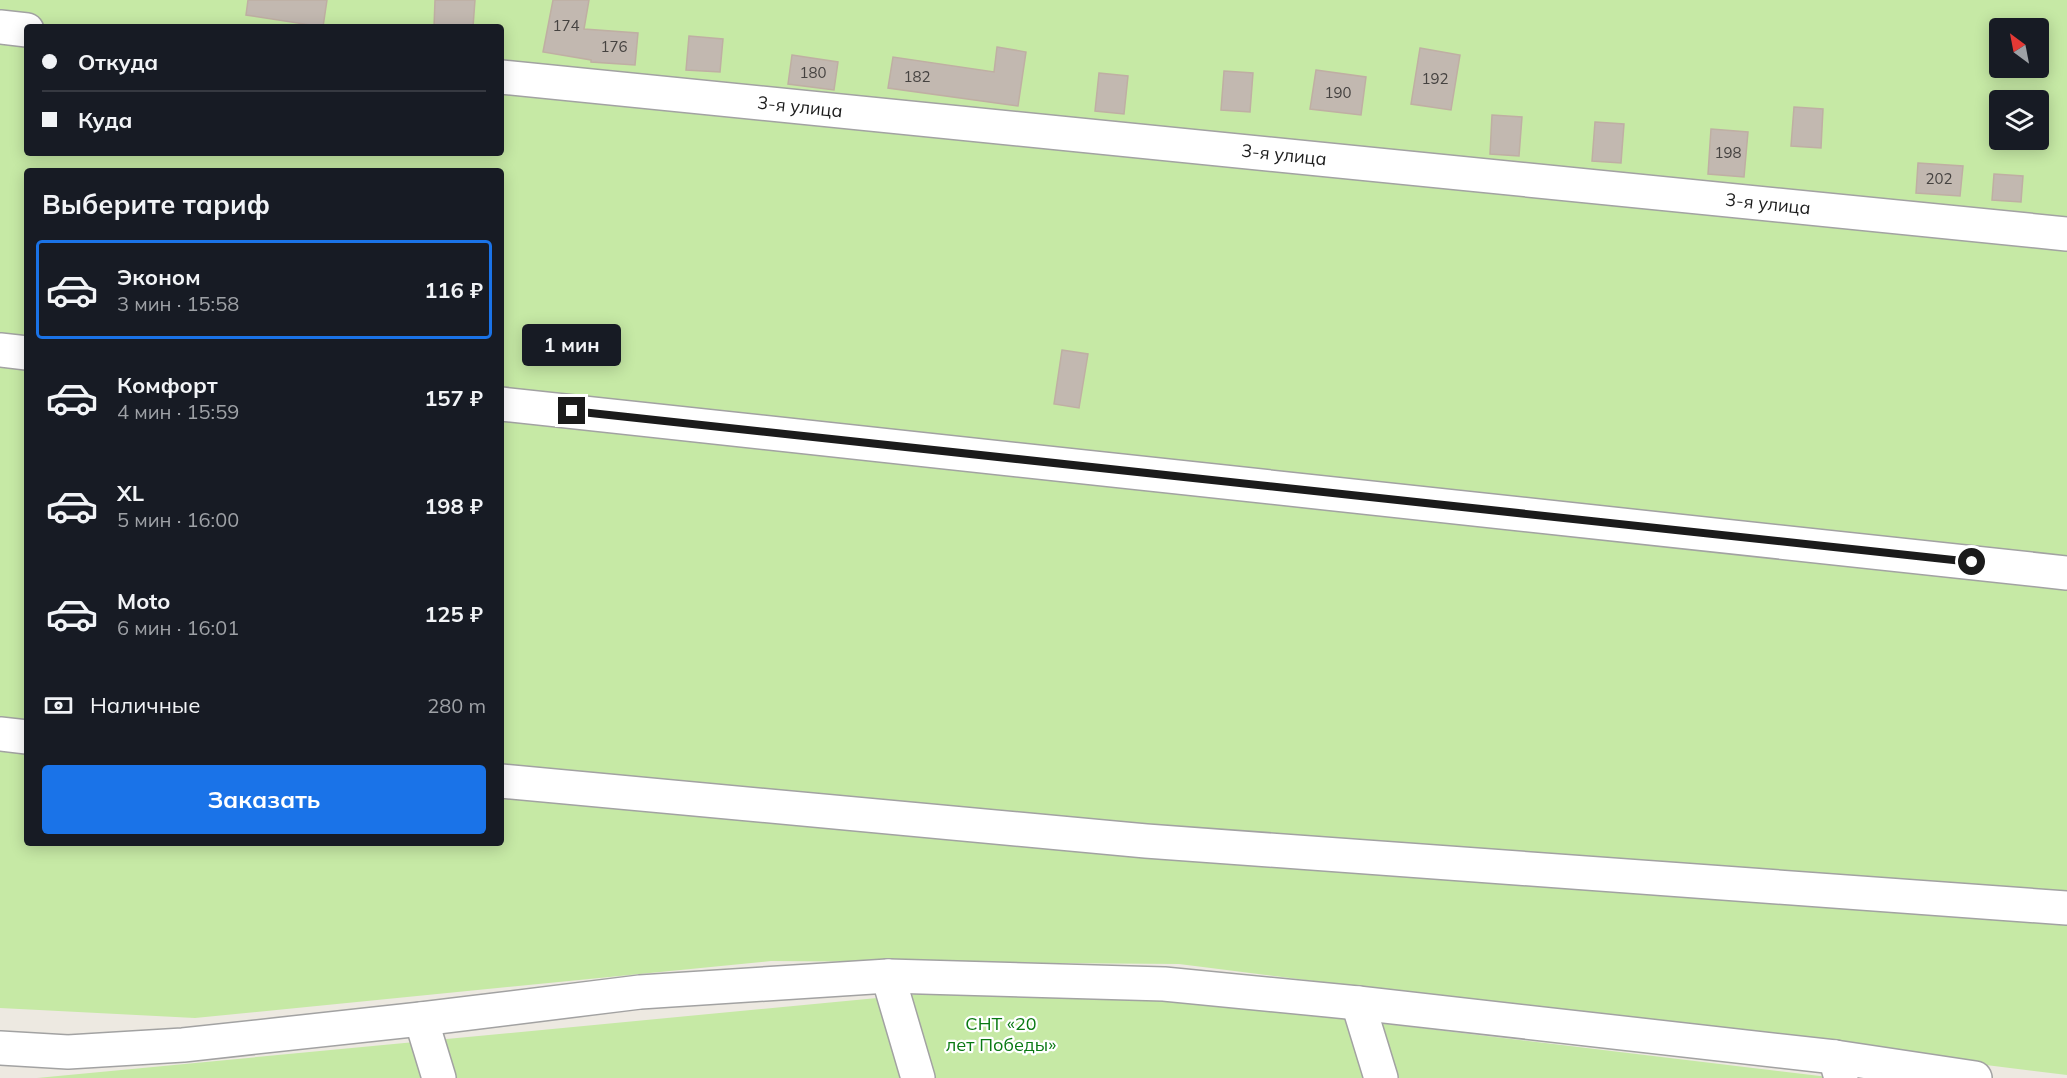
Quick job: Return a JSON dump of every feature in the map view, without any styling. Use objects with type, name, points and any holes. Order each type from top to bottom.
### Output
[{"type":"street","points":[[0,27],[24,30]]},
{"type":"street","name":"3-я улица","points":[[504,77],[2067,234]]},
{"type":"street","points":[[0,350],[24,353]]},
{"type":"street","points":[[504,404],[2067,573]]},
{"type":"street","points":[[0,735],[24,737]]},
{"type":"street","points":[[504,781],[1146,841],[2067,908]]},
{"type":"street","points":[[888,976],[918,1078]]},
{"type":"street","points":[[0,1048],[68,1052],[183,1045],[422,1020],[640,992],[888,976],[1164,984],[1358,1003],[1838,1068],[1975,1078]]},
{"type":"street","points":[[1358,1003],[1381,1078]]},
{"type":"street","points":[[422,1020],[439,1078]]},
{"type":"green space","points":[[0,0],[2067,0],[2067,1075],[1179,964],[771,961],[195,1018],[0,1008]]},
{"type":"green space","name":"СНТ «20 лет Победы»","points":[[982,988],[1254,1008],[1837,1078],[37,1078]]},
{"type":"building","points":[[248,0],[327,0],[323,24],[304,24],[246,15]]},
{"type":"building","points":[[435,0],[475,0],[473,24],[434,24]]},
{"type":"building","points":[[553,0],[589,0],[584,29],[638,33],[635,65],[591,62],[591,60],[543,52]]},
{"type":"building","points":[[689,36],[723,39],[720,72],[686,70]]},
{"type":"building","points":[[997,47],[1026,52],[1018,106],[888,88],[893,57],[994,72]]},
{"type":"building","points":[[1420,48],[1460,55],[1451,110],[1411,104]]},
{"type":"building","points":[[792,55],[838,62],[834,90],[788,84]]},
{"type":"building","points":[[1316,70],[1366,77],[1361,115],[1310,109]]},
{"type":"building","points":[[1224,71],[1253,73],[1250,112],[1221,110]]},
{"type":"building","points":[[1099,73],[1128,76],[1124,114],[1095,111]]},
{"type":"building","points":[[1794,107],[1823,109],[1821,148],[1791,146]]},
{"type":"building","points":[[1492,115],[1522,117],[1519,156],[1490,154]]},
{"type":"building","points":[[1595,122],[1624,124],[1621,163],[1592,161]]},
{"type":"building","points":[[1711,129],[1748,132],[1744,177],[1708,174]]},
{"type":"building","points":[[1918,163],[1963,166],[1960,196],[1916,193]]},
{"type":"building","points":[[1994,174],[2023,176],[2021,202],[1992,200]]},
{"type":"building","points":[[1062,350],[1088,354],[1079,408],[1054,404]]},
{"type":"route","points":[[572,411],[1972,562]]}]
